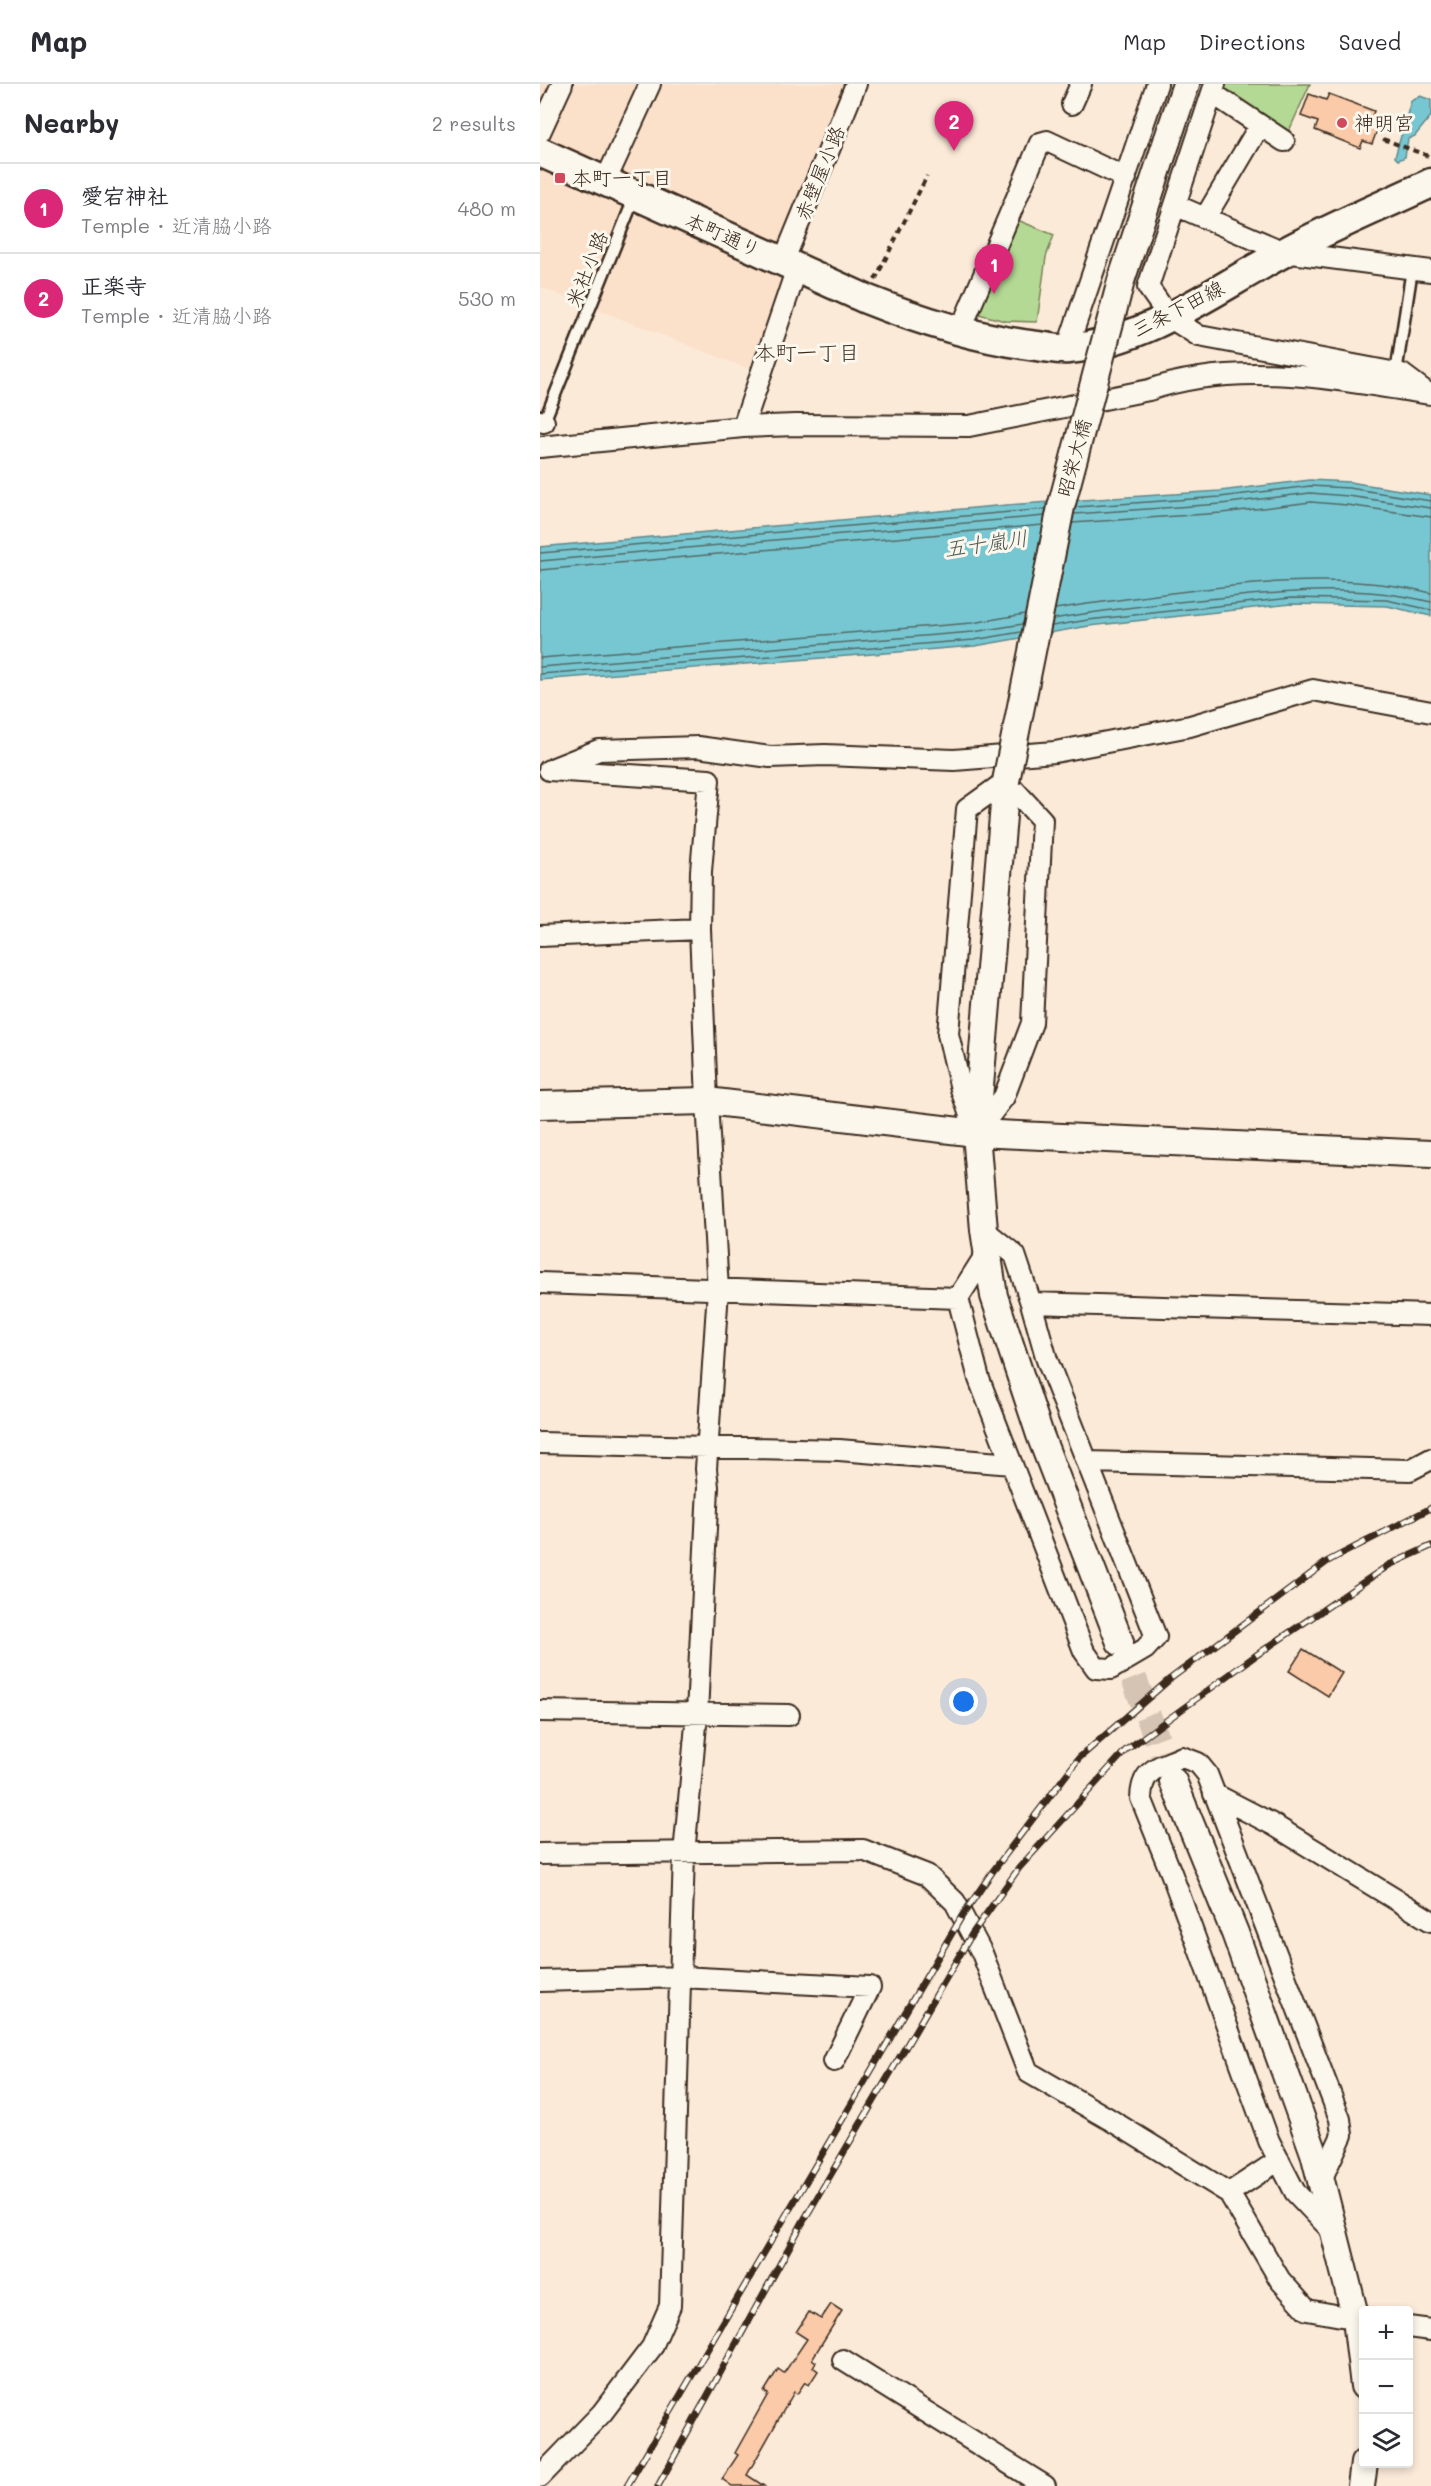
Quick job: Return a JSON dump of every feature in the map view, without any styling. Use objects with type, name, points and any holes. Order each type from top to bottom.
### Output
[{"type":"main road","name":"本町通り","points":[[540,152],[866,299],[907,315]]},
{"type":"main road","name":"三条下田線","points":[[907,315],[960,331],[1013,343],[1067,349],[1133,334],[1169,317],[1284,252],[1431,183]]},
{"type":"street","points":[[540,132],[562,84]]},
{"type":"street","points":[[605,182],[650,84]]},
{"type":"street","name":"赤壁屋小路","points":[[743,427],[790,265],[856,84]]},
{"type":"street","points":[[1072,104],[1081,84]]},
{"type":"street","points":[[1067,349],[1157,84]]},
{"type":"street","name":"昭栄大橋","points":[[1120,1642],[1040,1435],[994,1296],[986,1240],[976,1133],[1006,781],[1061,507],[1121,281],[1186,84]]},
{"type":"street","points":[[1284,141],[1260,126],[1213,89],[1148,287],[1169,317],[1199,336],[1402,374],[1430,394]]},
{"type":"street","points":[[1205,218],[1260,126]]},
{"type":"street","points":[[960,331],[1040,143],[1047,141],[1126,178]]},
{"type":"street","points":[[1174,205],[1284,252],[1421,270]]},
{"type":"street","points":[[540,447],[743,427],[969,426],[1149,390],[1173,382],[1234,376],[1292,374],[1430,394]]},
{"type":"street","points":[[544,770],[599,750],[698,747],[770,757],[825,755],[954,760],[1055,752],[1190,726],[1313,690],[1431,712]]},
{"type":"street","points":[[540,2477],[603,2413],[652,2347],[670,2306],[684,1854],[697,1713],[708,1449],[718,1290],[700,929],[701,871],[709,780],[544,770]]},
{"type":"street","points":[[1006,781],[1042,820],[1032,1023],[1004,1097],[976,1133],[961,1089],[948,1034],[967,809],[1006,781]]},
{"type":"street","points":[[540,936],[700,929]]},
{"type":"street","points":[[540,1105],[707,1101],[976,1133],[1431,1154]]},
{"type":"street","points":[[986,1240],[1015,1255],[1047,1360],[1156,1636],[1145,1649],[1111,1669],[1096,1668],[1084,1651],[979,1379],[958,1298],[986,1240]]},
{"type":"street","points":[[540,1283],[958,1298]]},
{"type":"street","points":[[1031,1303],[1431,1316]]},
{"type":"street","points":[[540,1443],[708,1449],[839,1450],[1012,1464]]},
{"type":"street","points":[[1088,1462],[1410,1470],[1431,1459]]},
{"type":"street","points":[[540,1711],[789,1715]]},
{"type":"street","points":[[1321,2180],[1342,2135],[1340,2120],[1207,1774],[1198,1762],[1182,1756],[1147,1773],[1141,1785],[1141,1798],[1172,1875],[1269,2140],[1295,2192],[1334,2233]]},
{"type":"street","points":[[1173,1781],[1235,1933],[1283,2061],[1314,2153],[1334,2233],[1359,2316]]},
{"type":"street","points":[[1214,1794],[1272,1824],[1431,1921]]},
{"type":"street","points":[[540,1854],[863,1850],[927,1875],[955,1902],[982,1953],[1028,2072],[1229,2193],[1280,2280],[1308,2310],[1359,2319]]},
{"type":"street","points":[[540,1981],[681,1977],[870,1987],[834,2061]]},
{"type":"street","points":[[1229,2193],[1279,2160]]},
{"type":"street","points":[[1413,2328],[1431,2330]]},
{"type":"street","points":[[843,2360],[1046,2486]]},
{"type":"street","points":[[1362,2486],[1364,2468]]},
{"type":"lane","name":"米社小路","points":[[542,422],[635,196]]},
{"type":"lane","points":[[1396,373],[1421,270]]},
{"type":"path","points":[[1383,139],[1431,158]]},
{"type":"path","points":[[866,299],[927,176]]},
{"type":"shaded area","points":[[540,84],[867,84],[749,369],[540,287]]},
{"type":"green space","points":[[1225,84],[1310,84],[1289,131],[1256,113],[1224,87]]},
{"type":"green space","points":[[1015,219],[1054,235],[1046,257],[1037,322],[1005,321],[975,313]]},
{"type":"water","points":[[1420,96],[1431,100],[1431,116],[1415,136],[1408,139],[1405,157],[1398,160],[1395,157],[1411,101]]},
{"type":"water","name":"五十嵐川","points":[[1310,480],[1349,482],[1431,495],[1431,616],[1387,606],[1291,604],[1089,626],[975,646],[540,680],[540,547],[1007,505],[1220,491]]},
{"type":"building","points":[[1309,94],[1326,100],[1329,94],[1374,111],[1370,122],[1379,125],[1372,144],[1363,141],[1360,148],[1315,130],[1318,122],[1301,116]]},
{"type":"building","points":[[1303,1649],[1342,1673],[1328,1696],[1289,1671]]},
{"type":"building","points":[[831,2304],[842,2311],[812,2359],[816,2362],[813,2367],[818,2371],[809,2385],[805,2382],[797,2394],[794,2392],[747,2475],[764,2486],[732,2486],[722,2479],[738,2455],[735,2453],[768,2394],[764,2392],[778,2369],[784,2373],[807,2339],[796,2332],[809,2312],[821,2319]]},
{"type":"tunnel","points":[[1120,1642],[1173,1781]]},
{"type":"railway","points":[[627,2486],[962,1916],[993,1871],[1079,1758],[1170,1679],[1328,1561],[1431,1508]]},
{"type":"railway","points":[[658,2486],[804,2220],[972,1934],[1019,1868],[1126,1750],[1255,1656],[1389,1565],[1431,1546]]},
{"type":"place","name":"神明宮","points":[[1342,123]]},
{"type":"place","name":"正楽寺","points":[[954,151]]},
{"type":"place","name":"本町一丁目","points":[[560,178]]},
{"type":"place","name":"愛宕神社","points":[[994,294]]},
{"type":"district","name":"本町一丁目","points":[[807,353]]}]
